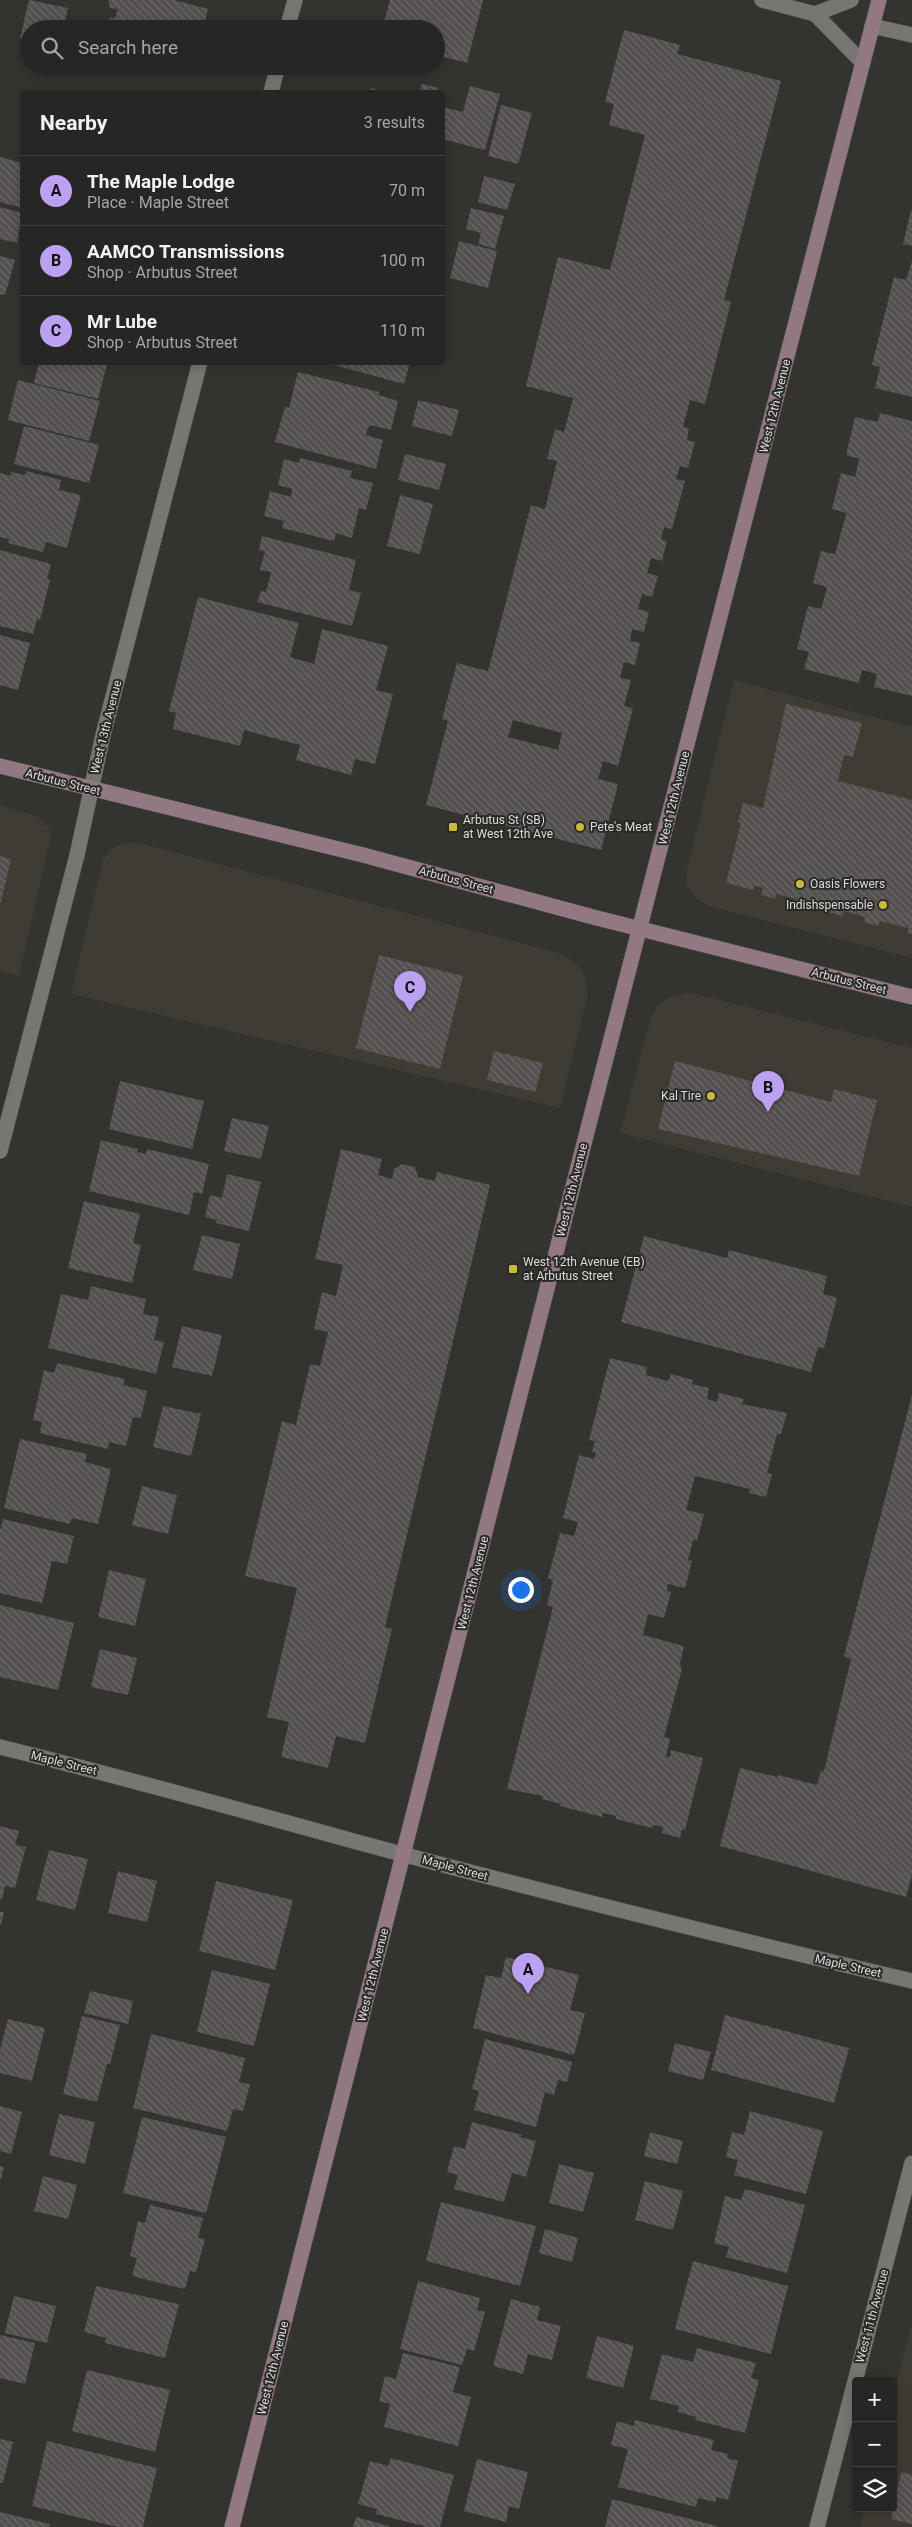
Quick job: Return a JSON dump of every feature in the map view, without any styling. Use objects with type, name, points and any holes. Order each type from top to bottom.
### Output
[{"type":"street","points":[[289,20],[295,0]]},
{"type":"street","points":[[762,0],[815,14],[863,63]]},
{"type":"street","points":[[815,14],[851,0]]},
{"type":"street","name":"West 12th Avenue","points":[[232,2527],[879,0]]},
{"type":"street","points":[[872,26],[912,35]]},
{"type":"street","points":[[272,90],[276,75]]},
{"type":"street","name":"West 13th Avenue","points":[[0,1151],[64,909],[103,735],[199,365]]},
{"type":"street","name":"Arbutus Street","points":[[0,766],[363,855],[912,997]]},
{"type":"street","name":"Maple Street","points":[[0,1747],[126,1778],[404,1854],[679,1925],[912,1981]]},
{"type":"street","name":"West 11th Avenue","points":[[816,2527],[912,2163]]},
{"type":"shaded area","points":[[734,680],[912,727],[912,958],[708,906],[697,900],[691,892],[686,882],[687,869]]},
{"type":"shaded area","points":[[0,805],[41,818],[48,827],[51,836],[19,976],[0,971]]},
{"type":"shaded area","points":[[135,842],[559,953],[573,961],[582,971],[587,987],[587,999],[560,1108],[71,994],[103,860],[112,848],[124,843]]},
{"type":"shaded area","points":[[684,993],[692,993],[912,1048],[912,1207],[620,1133],[650,1021],[656,1008],[667,998]]},
{"type":"shaded area","points":[[912,2324],[912,2527],[860,2527],[863,2512],[897,2512],[897,2381]]},
{"type":"building","points":[[29,0],[68,8],[65,20],[24,20]]},
{"type":"building","points":[[108,0],[174,0],[208,9],[205,20],[109,20],[110,17],[115,18],[118,9],[110,8]]},
{"type":"building","points":[[390,0],[483,0],[467,63],[445,57],[445,20],[384,20]]},
{"type":"building","points":[[624,30],[680,45],[677,54],[781,81],[724,300],[731,302],[705,404],[690,400],[683,427],[689,428],[687,440],[695,442],[688,468],[680,466],[676,479],[685,481],[672,529],[664,527],[661,539],[667,541],[662,561],[651,558],[647,573],[658,576],[652,597],[642,594],[638,609],[649,612],[644,632],[632,629],[630,641],[640,643],[635,665],[624,662],[620,678],[631,680],[624,706],[633,708],[618,766],[603,761],[598,779],[618,784],[601,850],[426,805],[448,721],[442,719],[457,663],[488,671],[531,505],[545,509],[557,461],[547,459],[555,429],[564,432],[573,398],[526,386],[558,257],[610,270],[645,135],[609,125],[614,104],[605,102]],"holes":[[[513,720],[562,733],[558,750],[508,737]]]},
{"type":"building","points":[[422,84],[439,88],[438,90],[420,90]]},
{"type":"building","points":[[470,86],[500,94],[485,150],[445,140],[445,108],[463,112]]},
{"type":"building","points":[[501,105],[532,113],[518,164],[488,156]]},
{"type":"building","points":[[0,157],[20,162],[20,207],[0,202]]},
{"type":"building","points":[[484,176],[515,184],[507,210],[478,202]]},
{"type":"building","points":[[0,207],[20,212],[17,243],[0,239]]},
{"type":"building","points":[[471,208],[504,216],[495,249],[478,244],[481,233],[466,229]]},
{"type":"building","points":[[912,210],[912,246],[903,244]]},
{"type":"building","points":[[459,241],[497,251],[488,288],[450,278]]},
{"type":"building","points":[[0,256],[15,260],[5,295],[0,294]]},
{"type":"building","points":[[912,261],[912,397],[875,388],[880,367],[872,365],[894,277],[906,280]]},
{"type":"building","points":[[38,365],[107,365],[98,399],[34,383]]},
{"type":"building","points":[[334,365],[409,365],[404,384]]},
{"type":"building","points":[[298,372],[379,392],[378,395],[398,401],[391,430],[370,425],[367,430],[366,435],[383,440],[376,469],[275,442],[285,407],[289,408]]},
{"type":"building","points":[[18,380],[100,401],[89,441],[8,420]]},
{"type":"building","points":[[418,400],[459,410],[452,436],[412,426]]},
{"type":"building","points":[[880,413],[912,421],[912,696],[874,687],[877,674],[862,670],[859,683],[804,669],[809,652],[797,649],[808,606],[821,609],[827,587],[813,583],[821,551],[835,554],[846,515],[846,513],[832,509],[841,473],[855,477],[859,459],[846,455],[855,417],[878,422]]},
{"type":"building","points":[[24,426],[99,445],[89,483],[14,464]]},
{"type":"building","points":[[405,454],[446,464],[439,490],[398,480]]},
{"type":"building","points":[[300,458],[352,471],[350,478],[373,483],[366,510],[359,508],[352,538],[336,533],[334,541],[282,528],[284,521],[264,516],[270,491],[291,497],[292,489],[278,485],[284,459],[299,463]]},
{"type":"building","points":[[26,471],[61,480],[59,490],[81,495],[67,548],[46,542],[43,552],[8,543],[9,539],[0,537],[0,473],[11,476],[11,472],[25,475]]},
{"type":"building","points":[[400,495],[433,504],[420,554],[387,546]]},
{"type":"building","points":[[262,536],[356,560],[349,590],[361,593],[352,626],[257,602],[261,591],[266,592],[271,572],[260,570],[265,551],[259,550]]},
{"type":"building","points":[[0,550],[51,564],[47,579],[50,580],[40,620],[37,619],[33,634],[0,626]]},
{"type":"building","points":[[198,597],[299,623],[290,657],[314,664],[322,629],[388,646],[376,690],[393,694],[375,764],[355,759],[351,775],[296,760],[300,745],[244,730],[240,746],[173,729],[176,713],[169,711]]},
{"type":"building","points":[[0,635],[30,643],[18,690],[0,685]]},
{"type":"building","points":[[786,704],[862,723],[853,757],[844,755],[838,781],[912,800],[912,934],[908,933],[908,928],[880,921],[878,926],[864,922],[865,917],[844,911],[843,916],[830,913],[831,908],[810,902],[809,907],[795,904],[796,899],[776,894],[775,899],[761,895],[763,888],[754,885],[753,890],[726,883],[741,823],[738,822],[743,803],[763,808]]},
{"type":"building","points":[[0,856],[11,859],[1,902],[0,902]]},
{"type":"building","points":[[379,955],[463,976],[440,1069],[356,1048]]},
{"type":"building","points":[[494,1051],[543,1063],[535,1092],[487,1080]]},
{"type":"building","points":[[675,1061],[831,1102],[834,1089],[877,1100],[859,1176],[658,1129]]},
{"type":"building","points":[[120,1081],[204,1101],[192,1149],[109,1129]]},
{"type":"building","points":[[232,1118],[269,1126],[261,1159],[224,1151]]},
{"type":"building","points":[[101,1140],[138,1149],[137,1152],[146,1154],[147,1149],[209,1164],[202,1194],[194,1192],[189,1215],[89,1191]]},
{"type":"building","points":[[341,1149],[382,1159],[378,1175],[392,1179],[394,1169],[402,1164],[415,1167],[418,1177],[435,1181],[437,1172],[490,1185],[385,1627],[392,1629],[365,1743],[336,1736],[328,1768],[281,1757],[289,1722],[267,1717],[297,1588],[245,1576],[282,1421],[296,1425],[310,1364],[320,1366],[328,1332],[314,1329],[322,1292],[336,1296],[343,1265],[315,1259]]},
{"type":"building","points":[[227,1174],[261,1182],[249,1231],[216,1223],[217,1220],[205,1217],[210,1195],[222,1198]]},
{"type":"building","points":[[84,1201],[140,1214],[133,1243],[141,1245],[132,1283],[68,1268]]},
{"type":"building","points":[[202,1235],[240,1244],[232,1279],[193,1270]]},
{"type":"building","points":[[644,1236],[727,1258],[729,1250],[827,1276],[823,1294],[837,1298],[824,1348],[818,1347],[811,1372],[621,1322]]},
{"type":"building","points":[[91,1286],[146,1299],[143,1314],[159,1317],[154,1340],[164,1342],[156,1374],[48,1348],[61,1294],[88,1300]]},
{"type":"building","points":[[182,1326],[222,1335],[212,1376],[172,1367]]},
{"type":"building","points":[[610,1358],[647,1367],[646,1375],[668,1381],[671,1374],[693,1380],[692,1384],[709,1388],[707,1399],[717,1402],[719,1393],[744,1399],[742,1404],[787,1413],[781,1434],[777,1434],[767,1473],[772,1474],[766,1497],[749,1493],[750,1489],[695,1476],[686,1510],[704,1514],[697,1541],[693,1540],[688,1560],[692,1561],[685,1588],[668,1584],[667,1591],[671,1592],[664,1618],[648,1614],[643,1635],[684,1646],[680,1663],[682,1669],[664,1737],[670,1739],[666,1756],[670,1757],[671,1750],[703,1758],[685,1830],[682,1829],[680,1838],[662,1833],[663,1827],[653,1825],[652,1828],[616,1819],[616,1816],[603,1813],[602,1817],[560,1806],[561,1804],[542,1799],[543,1796],[507,1789],[553,1607],[547,1605],[553,1580],[548,1578],[560,1533],[574,1536],[578,1522],[563,1518],[579,1455],[594,1459],[596,1453],[592,1452],[595,1441],[589,1440]]},
{"type":"building","points":[[57,1363],[125,1379],[123,1385],[147,1391],[141,1418],[133,1417],[126,1446],[109,1442],[108,1449],[40,1433],[42,1422],[33,1420],[44,1370],[54,1373]]},
{"type":"building","points":[[912,1395],[912,1875],[906,1897],[720,1846],[740,1768],[817,1785],[821,1771],[824,1771],[851,1659],[844,1656]]},
{"type":"building","points":[[163,1406],[201,1414],[191,1456],[153,1447]]},
{"type":"building","points":[[20,1439],[87,1454],[85,1462],[111,1469],[98,1524],[72,1518],[70,1524],[4,1508]]},
{"type":"building","points":[[142,1486],[177,1495],[168,1534],[132,1525]]},
{"type":"building","points":[[3,1519],[74,1536],[67,1564],[52,1561],[42,1603],[0,1593],[0,1530]]},
{"type":"building","points":[[109,1570],[146,1579],[135,1626],[98,1617]]},
{"type":"building","points":[[0,1605],[74,1623],[58,1690],[0,1677]]},
{"type":"building","points":[[100,1649],[137,1658],[128,1695],[91,1687]]},
{"type":"building","points":[[0,1826],[19,1831],[15,1845],[26,1847],[15,1888],[5,1886],[2,1899],[0,1898]]},
{"type":"building","points":[[49,1850],[88,1859],[75,1910],[36,1900]]},
{"type":"building","points":[[118,1871],[157,1881],[147,1922],[108,1913]]},
{"type":"building","points":[[216,1881],[293,1900],[275,1970],[199,1951]]},
{"type":"building","points":[[0,1912],[4,1912],[1,1925],[0,1924]]},
{"type":"building","points":[[506,1957],[579,1975],[570,2010],[585,2013],[574,2055],[473,2028],[486,1975],[501,1978]]},
{"type":"building","points":[[212,1970],[270,1984],[254,2046],[197,2032]]},
{"type":"building","points":[[90,1991],[133,2001],[128,2024],[84,2013]]},
{"type":"building","points":[[725,2015],[849,2048],[834,2103],[711,2070]]},
{"type":"building","points":[[82,2016],[120,2025],[110,2064],[107,2064],[97,2102],[63,2094]]},
{"type":"building","points":[[8,2019],[45,2028],[32,2081],[0,2073],[0,2050]]},
{"type":"building","points":[[151,2034],[245,2058],[239,2082],[250,2084],[243,2111],[233,2109],[227,2131],[133,2108]]},
{"type":"building","points":[[485,2039],[572,2062],[567,2082],[558,2080],[554,2095],[545,2092],[536,2127],[474,2110],[479,2091],[472,2089]]},
{"type":"building","points":[[675,2043],[711,2052],[703,2080],[668,2071]]},
{"type":"building","points":[[0,2106],[22,2112],[11,2154],[0,2151]]},
{"type":"building","points":[[750,2111],[823,2131],[806,2194],[734,2175],[738,2160],[726,2157],[732,2132],[744,2135]]},
{"type":"building","points":[[59,2114],[95,2122],[85,2164],[49,2155]]},
{"type":"building","points":[[142,2117],[226,2137],[206,2213],[123,2193]]},
{"type":"building","points":[[472,2122],[522,2135],[520,2137],[536,2141],[526,2177],[512,2173],[504,2202],[454,2189],[458,2175],[447,2172],[454,2146],[465,2149]]},
{"type":"building","points":[[650,2132],[683,2141],[677,2164],[644,2156]]},
{"type":"building","points":[[559,2164],[594,2173],[583,2212],[549,2203]]},
{"type":"building","points":[[0,2166],[4,2167],[1,2179],[0,2179]]},
{"type":"building","points":[[43,2176],[77,2185],[68,2219],[34,2211]]},
{"type":"building","points":[[645,2181],[683,2191],[673,2230],[635,2220]]},
{"type":"building","points":[[745,2189],[805,2205],[787,2273],[726,2257],[729,2247],[714,2243],[725,2196],[741,2200]]},
{"type":"building","points":[[441,2202],[536,2226],[520,2286],[426,2261]]},
{"type":"building","points":[[150,2205],[203,2218],[198,2238],[205,2239],[196,2272],[190,2271],[185,2289],[132,2276],[137,2258],[130,2256],[138,2221],[145,2223]]},
{"type":"building","points":[[545,2229],[578,2238],[572,2262],[539,2253]]},
{"type":"building","points":[[693,2261],[788,2286],[771,2354],[675,2329]]},
{"type":"building","points":[[418,2281],[480,2298],[477,2310],[485,2312],[474,2351],[467,2349],[462,2365],[400,2349]]},
{"type":"building","points":[[96,2286],[179,2304],[165,2358],[105,2343],[106,2338],[84,2332]]},
{"type":"building","points":[[14,2296],[56,2306],[47,2343],[5,2333]]},
{"type":"building","points":[[511,2299],[540,2307],[537,2320],[561,2326],[552,2360],[528,2354],[523,2374],[493,2366]]},
{"type":"building","points":[[0,2335],[35,2343],[25,2384],[0,2378]]},
{"type":"building","points":[[597,2336],[634,2346],[623,2388],[586,2378]]},
{"type":"building","points":[[697,2348],[756,2363],[751,2378],[759,2380],[745,2433],[695,2420],[696,2417],[678,2412],[679,2406],[650,2399],[662,2354],[693,2362]]},
{"type":"building","points":[[403,2353],[460,2367],[453,2392],[471,2397],[458,2446],[384,2427],[390,2404],[379,2401],[385,2376],[396,2379]]},
{"type":"building","points":[[87,2370],[170,2390],[155,2452],[72,2431]]},
{"type":"building","points":[[635,2420],[714,2440],[711,2450],[728,2454],[727,2458],[738,2461],[728,2500],[717,2497],[715,2502],[698,2498],[696,2507],[618,2487],[628,2449],[611,2445],[617,2421],[634,2426]]},
{"type":"building","points":[[0,2439],[13,2442],[3,2483],[0,2483]]},
{"type":"building","points":[[47,2441],[157,2468],[143,2527],[117,2527],[32,2506]]},
{"type":"building","points":[[391,2458],[454,2475],[440,2527],[427,2527],[376,2514],[377,2509],[358,2504],[370,2461],[388,2466]]},
{"type":"building","points":[[477,2459],[528,2472],[519,2509],[509,2506],[506,2522],[464,2511]]},
{"type":"building","points":[[901,2472],[912,2475],[912,2524],[891,2519],[892,2512],[897,2512],[897,2491]]},
{"type":"building","points":[[612,2499],[717,2526],[717,2527],[605,2527]]},
{"type":"building","points":[[0,2512],[50,2524],[49,2527],[0,2527]]},
{"type":"building","points":[[356,2517],[389,2526],[389,2527],[353,2527]]},
{"type":"place","name":"Arbutus St (SB) at West 12th Ave","points":[[453,827]]},
{"type":"place","name":"Pete's Meat","points":[[580,827]]},
{"type":"place","name":"Oasis Flowers","points":[[800,884]]},
{"type":"place","name":"Indishspensable","points":[[883,905]]},
{"type":"place","name":"Mr Lube","points":[[410,1012]]},
{"type":"place","name":"Kal Tire","points":[[711,1096]]},
{"type":"place","name":"AAMCO Transmissions","points":[[768,1112]]},
{"type":"place","name":"West 12th Avenue (EB) at Arbutus Street","points":[[513,1269]]},
{"type":"place","name":"The Maple Lodge","points":[[528,1994]]}]
